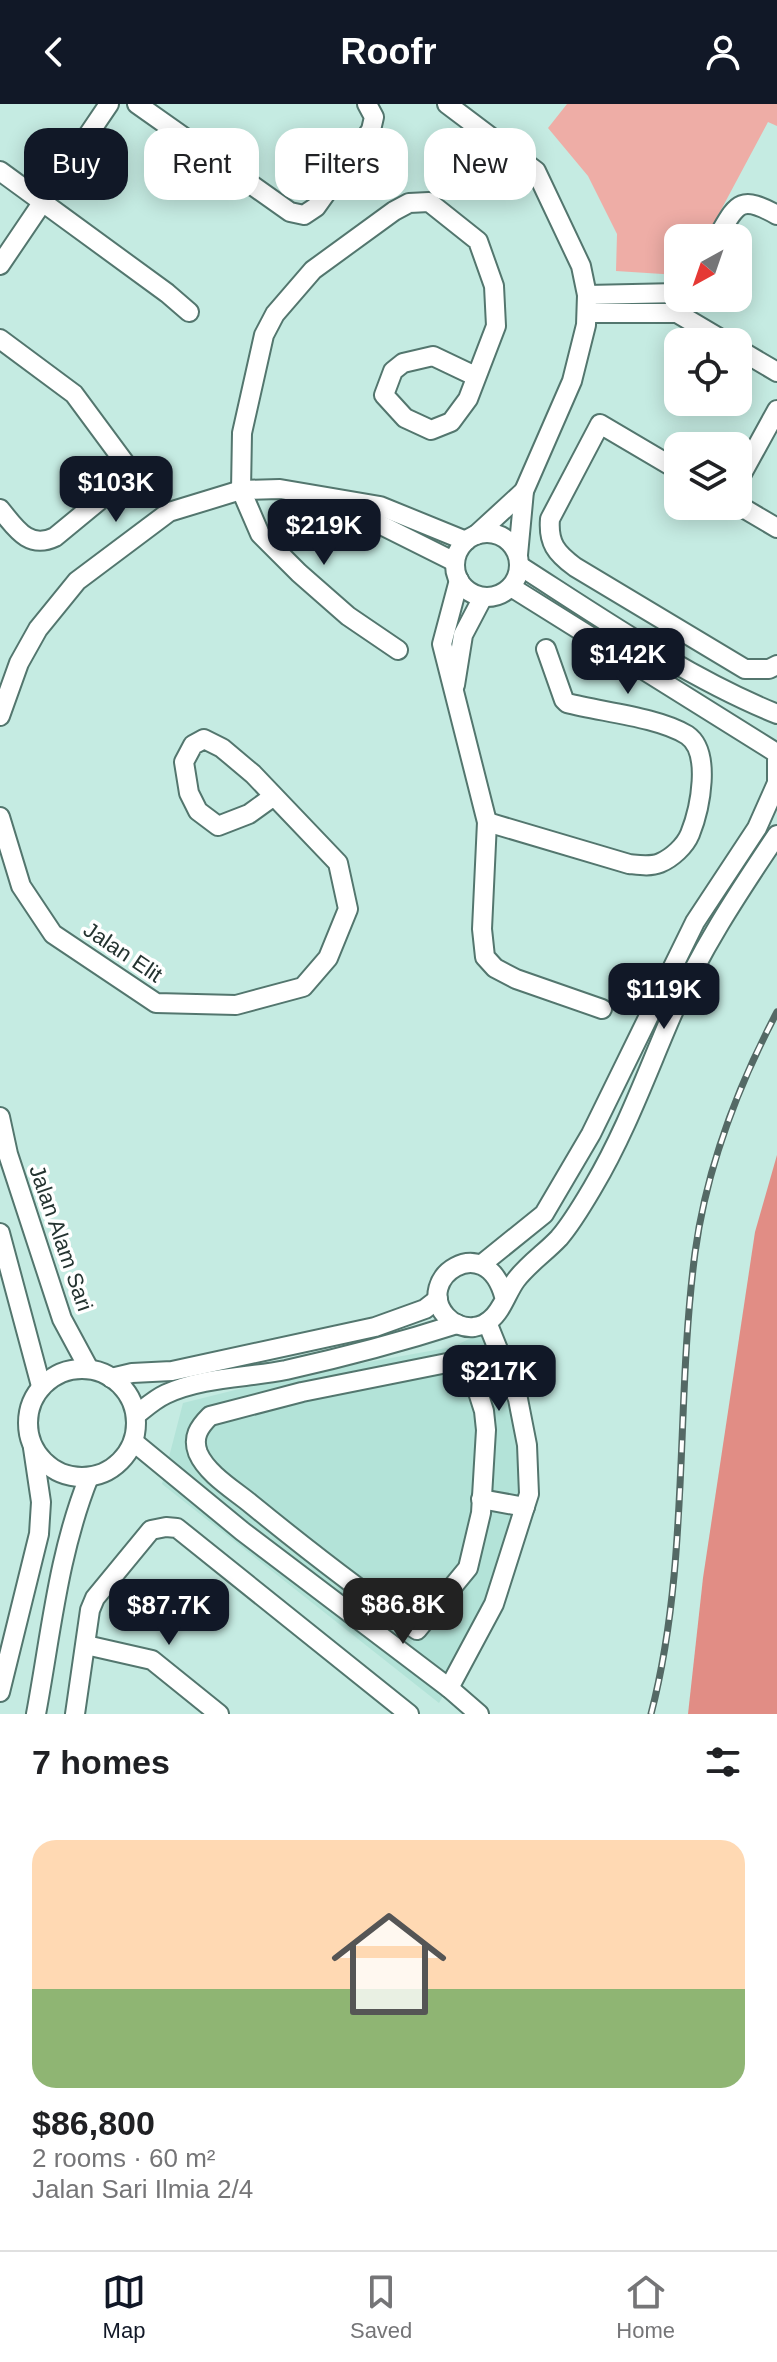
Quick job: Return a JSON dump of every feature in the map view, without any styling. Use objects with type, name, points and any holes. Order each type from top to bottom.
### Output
[{"type":"street","points":[[0,265],[109,104]]},
{"type":"street","points":[[137,104],[290,212],[304,215],[316,207],[371,130],[374,117],[367,104]]},
{"type":"street","points":[[340,499],[457,571],[468,591],[483,597],[498,596],[511,587],[519,560],[524,491],[572,381],[586,325],[587,304],[581,266],[536,171],[447,104]]},
{"type":"street","points":[[0,171],[189,312]]},
{"type":"street","points":[[398,650],[348,616],[260,534],[241,490],[242,433],[264,335],[275,314],[313,270],[394,211],[409,203],[429,202],[478,241],[494,286],[496,326],[468,399],[451,422],[431,430],[405,418],[384,395],[393,371],[403,363],[433,356],[475,376]]},
{"type":"street","points":[[725,224],[735,207],[746,202],[757,204],[777,215]]},
{"type":"street","points":[[587,304],[664,295]]},
{"type":"street","points":[[587,304],[664,305]]},
{"type":"street","points":[[689,312],[709,328]]},
{"type":"street","points":[[0,339],[74,394],[125,463],[128,472],[123,481],[45,542],[22,536],[0,509]]},
{"type":"street","points":[[752,357],[777,372]]},
{"type":"street","points":[[752,456],[777,410]]},
{"type":"street","points":[[664,462],[600,424],[550,519],[552,546],[575,567],[745,669],[769,669],[777,665]]},
{"type":"street","points":[[0,716],[19,663],[38,629],[77,581],[169,512],[241,490],[280,489],[380,506],[471,538],[484,533],[501,536],[508,541],[519,560],[614,627],[742,700],[777,714]]},
{"type":"street","points":[[524,491],[459,550],[442,644],[487,822],[482,929],[485,957],[495,968],[516,979],[602,1009]]},
{"type":"street","points":[[752,513],[777,528]]},
{"type":"street","points":[[482,1264],[544,1214],[591,1134],[695,922],[757,828],[777,783],[776,753],[511,587]]},
{"type":"street","points":[[454,692],[463,635],[483,597]]},
{"type":"street","points":[[487,822],[629,864],[650,866],[662,863],[680,849],[690,834],[700,793],[703,761],[698,746],[686,735],[651,722],[567,703],[546,649]]},
{"type":"street","name":"Jalan Elit","points":[[0,817],[21,886],[53,934],[156,1003],[236,1005],[303,987],[328,958],[348,909],[338,863],[274,796],[222,748],[204,739],[193,745],[184,762],[189,793],[198,811],[218,826],[249,814],[274,796]]},
{"type":"street","points":[[504,1296],[493,1271],[482,1264],[469,1262],[449,1270],[439,1287],[438,1299],[447,1317],[457,1324],[470,1327],[487,1322],[498,1312],[504,1296],[519,1277],[561,1236],[613,1154],[701,955],[777,835]]},
{"type":"street","name":"Jalan Alam Sari","points":[[0,1117],[8,1154],[62,1319],[89,1369]]},
{"type":"street","points":[[0,1233],[41,1386]]},
{"type":"street","points":[[111,1378],[132,1373],[172,1371],[375,1327],[425,1309],[438,1299]]},
{"type":"street","points":[[449,1688],[494,1604],[529,1494],[527,1445],[518,1399],[487,1322]]},
{"type":"street","points":[[136,1415],[166,1394],[226,1378],[290,1369],[403,1342],[457,1324]]},
{"type":"street","points":[[452,1362],[469,1364],[484,1411],[486,1430],[481,1499],[481,1513],[468,1568],[417,1630],[259,1510],[203,1461],[196,1436],[199,1426],[210,1416],[296,1394],[452,1362]]},
{"type":"street","points":[[0,1692],[39,1534],[41,1502],[28,1432],[32,1400],[41,1386],[55,1376],[71,1370],[89,1369],[111,1378],[130,1398],[136,1415],[135,1443],[120,1463],[105,1473],[72,1477],[43,1461],[33,1448]]},
{"type":"street","points":[[290,1369],[296,1394]]},
{"type":"street","points":[[135,1443],[242,1531],[479,1714]]},
{"type":"street","points":[[36,1714],[58,1579],[74,1514],[89,1477]]},
{"type":"street","points":[[481,1499],[525,1507]]},
{"type":"street","points":[[242,1531],[259,1510]]},
{"type":"street","points":[[75,1714],[90,1610],[95,1598],[151,1530],[166,1527],[177,1528],[409,1714]]},
{"type":"street","points":[[86,1645],[152,1660],[219,1714]]},
{"type":"shaded area","points":[[567,104],[777,104],[777,126],[768,122],[713,224],[664,224],[664,274],[616,271],[617,234],[588,176],[548,128]]},
{"type":"shaded area","points":[[777,1155],[777,1714],[688,1714],[703,1578],[755,1232]]},
{"type":"shaded area","points":[[484,1332],[514,1416],[520,1506],[462,1662],[439,1703],[162,1484],[183,1403],[291,1376],[452,1347]]},
{"type":"railway","points":[[651,1714],[672,1600],[689,1311],[700,1222],[726,1129],[749,1069],[777,1012]]}]
